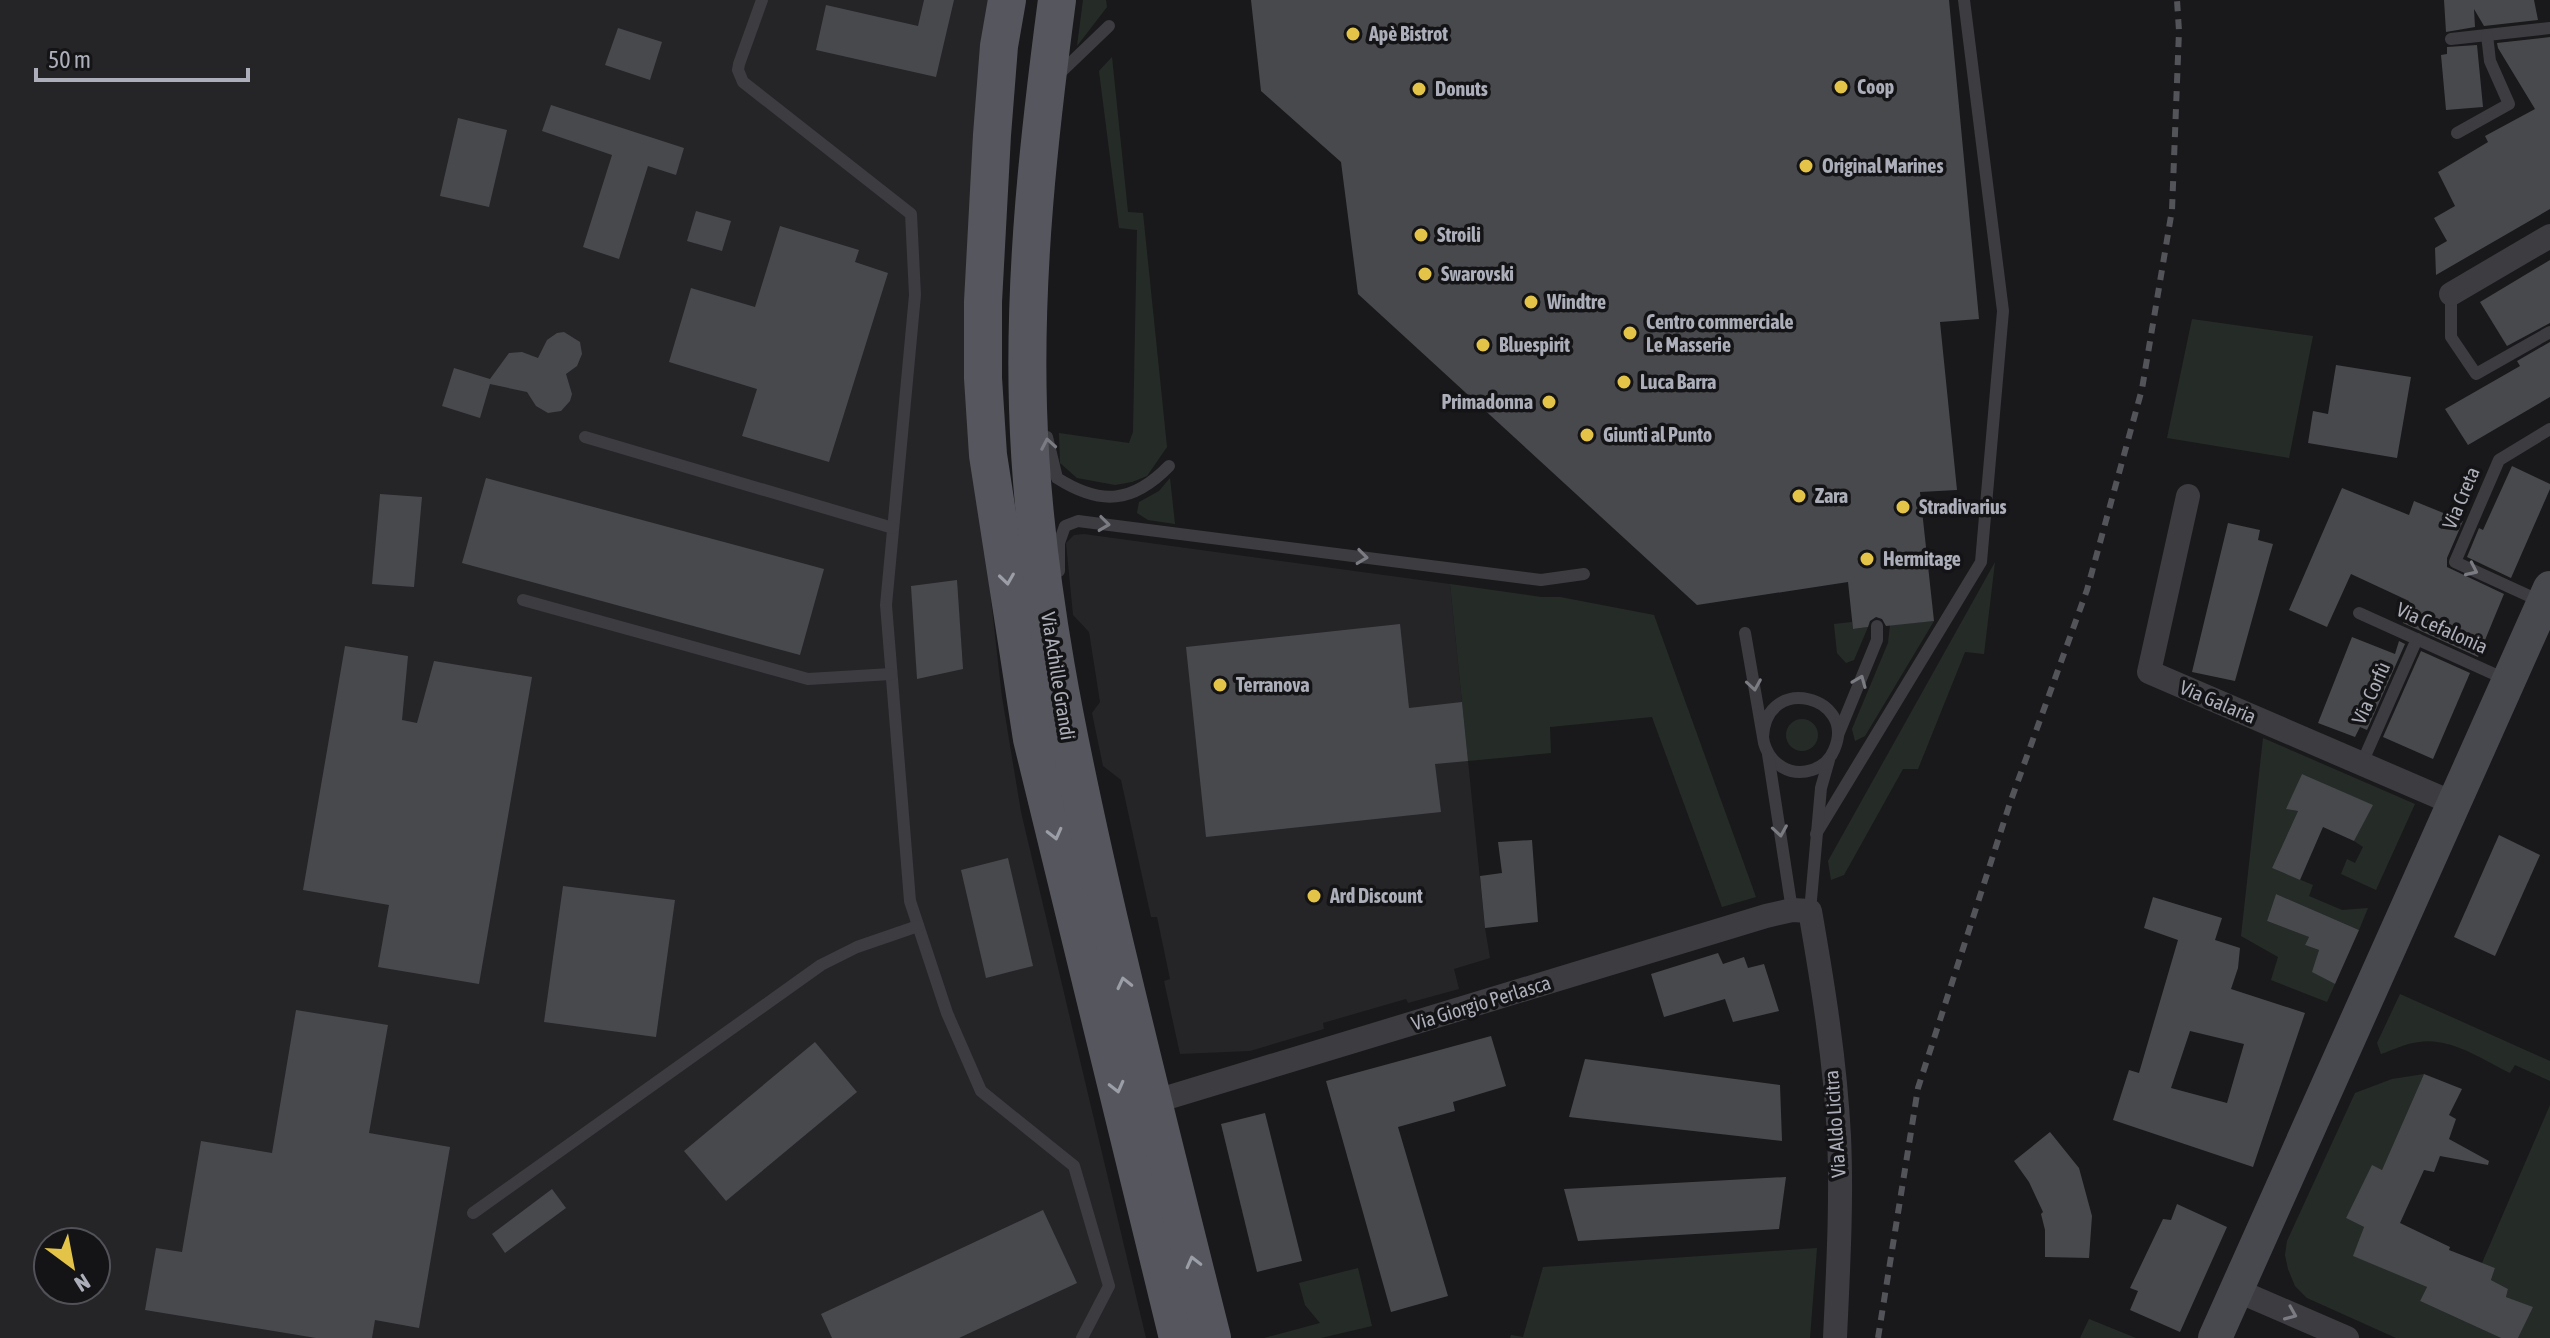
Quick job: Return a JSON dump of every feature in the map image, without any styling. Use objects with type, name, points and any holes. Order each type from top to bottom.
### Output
[{"type":"main road","name":"Via Achille Grandi","points":[[1007,0],[999,46],[993,120],[983,302],[983,378],[988,455],[1032,739],[1178,1338]]},
{"type":"main road","name":"Via Achille Grandi","points":[[999,515],[1001,263],[1008,137],[1024,0]]},
{"type":"main road","name":"Via Achille Grandi","points":[[1057,0],[1030,232],[1027,286],[1028,411],[1047,614],[1067,684],[1070,753],[1212,1338]]},
{"type":"street","points":[[2451,294],[2550,236]]},
{"type":"street","name":"Via Galaria","points":[[2188,496],[2149,672],[2453,803]]},
{"type":"street","points":[[2215,1338],[2547,595]]},
{"type":"street","name":"Via Giorgio Perlasca","points":[[1153,1102],[1766,916],[1801,910]]},
{"type":"street","name":"Via Aldo Licitra","points":[[1801,910],[1823,985],[1839,1135],[1835,1338]]},
{"type":"street","points":[[2236,1290],[2347,1338]]},
{"type":"lane","points":[[762,0],[739,64],[743,82],[911,214],[915,295],[886,605],[910,901],[947,1013],[981,1091],[1074,1166],[1109,1286],[1082,1338]]},
{"type":"lane","points":[[1816,834],[1981,562],[2003,311],[1964,0]]},
{"type":"lane","points":[[1060,73],[1109,26]]},
{"type":"lane","points":[[2451,39],[2550,28]]},
{"type":"lane","points":[[2457,133],[2509,104],[2490,61],[2487,35]]},
{"type":"lane","points":[[1058,101],[1066,44]]},
{"type":"lane","points":[[1030,232],[1052,186]]},
{"type":"lane","points":[[1027,286],[1039,331]]},
{"type":"lane","points":[[2451,294],[2451,337],[2476,374],[2550,332]]},
{"type":"lane","points":[[1045,425],[1057,478],[1074,489],[1111,497],[1126,495],[1148,486],[1169,466]]},
{"type":"lane","name":"Via Creta","points":[[2547,595],[2455,562],[2499,460],[2550,429]]},
{"type":"lane","points":[[585,437],[893,528]]},
{"type":"lane","points":[[1061,590],[1059,543],[1065,526],[1078,521],[1541,580],[1584,574]]},
{"type":"lane","points":[[523,600],[808,679],[891,674]]},
{"type":"lane","name":"Via Cefalonia","points":[[2359,613],[2508,680]]},
{"type":"lane","points":[[1801,910],[1816,834],[1821,788],[1838,735],[1877,640],[1877,626]]},
{"type":"lane","points":[[1745,633],[1763,737],[1801,910]]},
{"type":"lane","name":"Via Corfù","points":[[2362,763],[2417,639]]},
{"type":"lane","points":[[1763,737],[1769,714],[1780,703],[1795,698],[1812,699],[1825,707],[1835,720],[1838,735]]},
{"type":"lane","points":[[1768,754],[1781,767],[1798,772],[1816,769],[1830,758]]},
{"type":"lane","points":[[473,1213],[821,965],[857,947],[918,926]]},
{"type":"shaded area","points":[[0,0],[993,0],[971,423],[1002,697],[1021,812],[1146,1338],[0,1338]]},
{"type":"shaded area","points":[[1083,0],[1106,0],[1107,7],[1077,46]]},
{"type":"shaded area","points":[[1112,57],[1128,212],[1143,213],[1167,447],[1147,476],[1115,485],[1077,478],[1060,463],[1059,433],[1129,443],[1133,432],[1137,230],[1119,228],[1099,71]]},
{"type":"shaded area","points":[[2192,319],[2313,336],[2289,458],[2167,438]]},
{"type":"shaded area","points":[[1170,478],[1175,524],[1148,520],[1137,513],[1139,502],[1159,491]]},
{"type":"shaded area","name":"Ard Discount","points":[[1074,535],[1450,584],[1490,958],[1454,969],[1459,989],[1408,1003],[1406,999],[1323,1023],[1324,1029],[1250,1051],[1180,1054],[1164,981],[1170,979],[1157,917],[1151,917],[1121,780],[1103,766],[1092,713],[1100,702],[1089,632],[1073,615],[1066,543]]},
{"type":"shaded area","points":[[1995,562],[1984,654],[1965,652],[1918,769],[1903,769],[1844,875],[1831,880],[1828,861]]},
{"type":"shaded area","points":[[1450,584],[1560,597],[1654,615],[1756,897],[1722,907],[1652,717],[1550,727],[1551,753],[1468,761]]},
{"type":"shaded area","points":[[1934,621],[1865,736],[1855,741],[1852,729],[1888,643],[1890,625]]},
{"type":"shaded area","points":[[1852,622],[1853,629],[1868,627],[1854,660],[1846,663],[1837,653],[1834,624]]},
{"type":"shaded area","points":[[1802,719],[1814,723],[1818,735],[1814,747],[1802,751],[1790,747],[1786,735],[1790,723]]},
{"type":"shaded area","points":[[2263,738],[2415,804],[2376,890],[2341,874],[2347,859],[2355,863],[2363,847],[2354,841],[2372,805],[2302,774],[2287,809],[2298,811],[2272,868],[2313,885],[2309,896],[2342,910],[2368,908],[2359,930],[2276,894],[2267,921],[2309,937],[2305,945],[2319,950],[2313,972],[2335,984],[2327,1002],[2271,980],[2278,957],[2241,936]]},
{"type":"shaded area","points":[[2400,994],[2550,1061],[2550,1081],[2515,1065],[2510,1073],[2455,1046],[2431,1041],[2404,1045],[2381,1054],[2377,1043]]},
{"type":"shaded area","points":[[2424,1074],[2382,1170],[2372,1166],[2346,1218],[2364,1227],[2354,1256],[2427,1287],[2420,1301],[2501,1338],[2396,1338],[2307,1298],[2295,1286],[2288,1269],[2285,1255],[2287,1241],[2355,1093],[2392,1079]]},
{"type":"shaded area","points":[[2550,1105],[2550,1338],[2518,1338],[2532,1307],[2506,1297],[2508,1289],[2491,1280],[2495,1268],[2482,1263]]},
{"type":"shaded area","points":[[1817,1248],[1810,1338],[1510,1338],[1511,1335],[1523,1337],[1543,1267]]},
{"type":"shaded area","points":[[1358,1268],[1372,1326],[1321,1338],[1264,1338],[1320,1323],[1305,1305],[1299,1283]]},
{"type":"shaded area","points":[[2089,1319],[2136,1338],[2080,1338]]},
{"type":"building","points":[[924,0],[954,0],[936,77],[816,50],[826,5],[918,26]]},
{"type":"building","points":[[1251,0],[1949,0],[1979,319],[1940,322],[1957,490],[1920,492],[1934,621],[1886,626],[1882,619],[1876,617],[1868,627],[1853,629],[1848,582],[1697,605],[1358,294],[1341,162],[1261,91]]},
{"type":"building","points":[[2444,0],[2534,0],[2538,20],[2484,26],[2474,9],[2475,27],[2446,32]]},
{"type":"building","points":[[618,28],[662,42],[650,80],[605,65]]},
{"type":"building","points":[[2550,37],[2550,209],[2436,275],[2435,248],[2447,241],[2434,218],[2455,206],[2438,172],[2488,142],[2485,136],[2535,109],[2497,43]]},
{"type":"building","points":[[2477,45],[2483,107],[2446,110],[2441,55],[2447,54],[2447,47]]},
{"type":"building","points":[[551,105],[684,148],[676,175],[648,166],[619,259],[583,247],[612,155],[542,131]]},
{"type":"building","points":[[458,118],[507,130],[489,207],[440,196]]},
{"type":"building","points":[[696,211],[731,221],[722,251],[687,241]]},
{"type":"building","points":[[780,226],[859,250],[855,262],[888,273],[829,462],[742,436],[757,389],[669,362],[691,288],[755,307]]},
{"type":"building","points":[[2550,260],[2550,323],[2507,346],[2480,302]]},
{"type":"building","points":[[564,332],[580,342],[582,354],[577,366],[566,374],[572,394],[561,411],[548,413],[536,406],[527,392],[490,384],[480,418],[442,406],[454,368],[490,379],[509,353],[522,352],[538,358],[547,340]]},
{"type":"building","points":[[2550,342],[2550,397],[2468,445],[2445,409],[2520,366],[2517,361]]},
{"type":"building","points":[[2336,365],[2411,377],[2397,458],[2308,443],[2313,411],[2328,414]]},
{"type":"building","points":[[2512,466],[2550,484],[2550,489],[2511,578],[2467,557]]},
{"type":"building","points":[[486,478],[824,569],[800,655],[462,563]]},
{"type":"building","points":[[2342,488],[2409,515],[2414,501],[2463,521],[2447,558],[2447,567],[2504,594],[2478,657],[2403,623],[2409,601],[2351,574],[2327,627],[2289,610]]},
{"type":"building","points":[[380,494],[422,497],[414,587],[372,584]]},
{"type":"building","points":[[2228,523],[2260,530],[2258,540],[2273,544],[2235,681],[2192,672]]},
{"type":"building","points":[[957,580],[963,669],[917,679],[911,586]]},
{"type":"building","points":[[1400,624],[1409,708],[1462,702],[1468,761],[1435,764],[1441,812],[1206,837],[1186,647]]},
{"type":"building","points":[[2352,637],[2395,654],[2399,641],[2405,644],[2367,730],[2360,727],[2355,737],[2318,723]]},
{"type":"building","points":[[345,646],[408,656],[402,720],[417,723],[434,661],[532,677],[479,984],[378,967],[389,905],[303,890]]},
{"type":"building","points":[[2421,651],[2470,673],[2433,759],[2383,737]]},
{"type":"building","points":[[2302,774],[2373,805],[2354,841],[2323,827],[2300,880],[2272,868],[2298,811],[2286,809]]},
{"type":"building","points":[[2499,835],[2540,855],[2495,956],[2454,937]]},
{"type":"building","points":[[1532,840],[1538,922],[1485,928],[1480,876],[1502,873],[1498,842]]},
{"type":"building","points":[[1008,858],[1033,966],[986,978],[961,870]]},
{"type":"building","points":[[563,886],[675,900],[656,1037],[544,1022]]},
{"type":"building","points":[[2276,894],[2359,930],[2335,984],[2312,972],[2319,950],[2305,945],[2309,937],[2267,921]]},
{"type":"building","points":[[2153,897],[2222,918],[2215,940],[2240,948],[2231,989],[2305,1013],[2253,1167],[2113,1120],[2129,1070],[2139,1073],[2178,940],[2144,928]],"holes":[[[2190,1031],[2244,1044],[2227,1103],[2171,1088]]]},
{"type":"building","points":[[1718,953],[1723,964],[1744,957],[1748,968],[1764,964],[1779,1011],[1733,1022],[1725,999],[1664,1017],[1651,974]]},
{"type":"building","points":[[296,1010],[388,1025],[369,1133],[450,1147],[419,1328],[375,1320],[372,1338],[316,1338],[145,1310],[156,1248],[182,1252],[201,1141],[272,1153]]},
{"type":"building","points":[[1491,1036],[1506,1086],[1453,1102],[1455,1111],[1398,1127],[1448,1296],[1391,1312],[1326,1081]]},
{"type":"building","points":[[815,1042],[857,1092],[726,1201],[684,1151]]},
{"type":"building","points":[[1585,1059],[1780,1085],[1782,1141],[1569,1117]]},
{"type":"building","points":[[2424,1074],[2462,1089],[2449,1115],[2456,1119],[2449,1139],[2489,1161],[2488,1165],[2440,1156],[2434,1172],[2424,1170],[2400,1223],[2450,1247],[2449,1250],[2495,1268],[2491,1280],[2508,1289],[2506,1297],[2533,1307],[2518,1338],[2501,1338],[2420,1301],[2427,1287],[2353,1256],[2364,1227],[2346,1218],[2372,1165],[2382,1170]]},
{"type":"building","points":[[1265,1113],[1302,1261],[1257,1272],[1221,1124]]},
{"type":"building","points":[[2050,1132],[2079,1168],[2092,1216],[2089,1258],[2045,1257],[2043,1212],[2029,1182],[2014,1161]]},
{"type":"building","points":[[1786,1177],[1779,1229],[1578,1241],[1564,1189]]},
{"type":"building","points":[[552,1189],[566,1208],[505,1253],[492,1234]]},
{"type":"building","points":[[2177,1204],[2227,1227],[2180,1332],[2130,1310],[2138,1291],[2130,1288],[2163,1219],[2171,1220]]},
{"type":"building","points":[[1043,1210],[1077,1283],[959,1338],[832,1338],[821,1314]]},
{"type":"railway","points":[[1878,1338],[1918,1088],[2010,803],[2087,590],[2142,389],[2172,210],[2179,31],[2177,0]]},
{"type":"place","name":"Apè Bistrot","points":[[1353,34]]},
{"type":"place","name":"Coop","points":[[1841,87]]},
{"type":"place","name":"Donuts","points":[[1419,89]]},
{"type":"place","name":"Original Marines","points":[[1806,166]]},
{"type":"place","name":"Stroili","points":[[1421,235]]},
{"type":"place","name":"Swarovski","points":[[1425,274]]},
{"type":"place","name":"Windtre","points":[[1531,302]]},
{"type":"place","name":"Centro commerciale Le Masserie","points":[[1630,333]]},
{"type":"place","name":"Bluespirit","points":[[1483,345]]},
{"type":"place","name":"Luca Barra","points":[[1624,382]]},
{"type":"place","name":"Primadonna","points":[[1549,402]]},
{"type":"place","name":"Giunti al Punto","points":[[1587,435]]},
{"type":"place","name":"Zara","points":[[1799,496]]},
{"type":"place","name":"Stradivarius","points":[[1903,507]]},
{"type":"place","name":"Hermitage","points":[[1867,559]]},
{"type":"place","name":"Terranova","points":[[1220,685]]},
{"type":"place","name":"Ard Discount","points":[[1314,896]]}]
